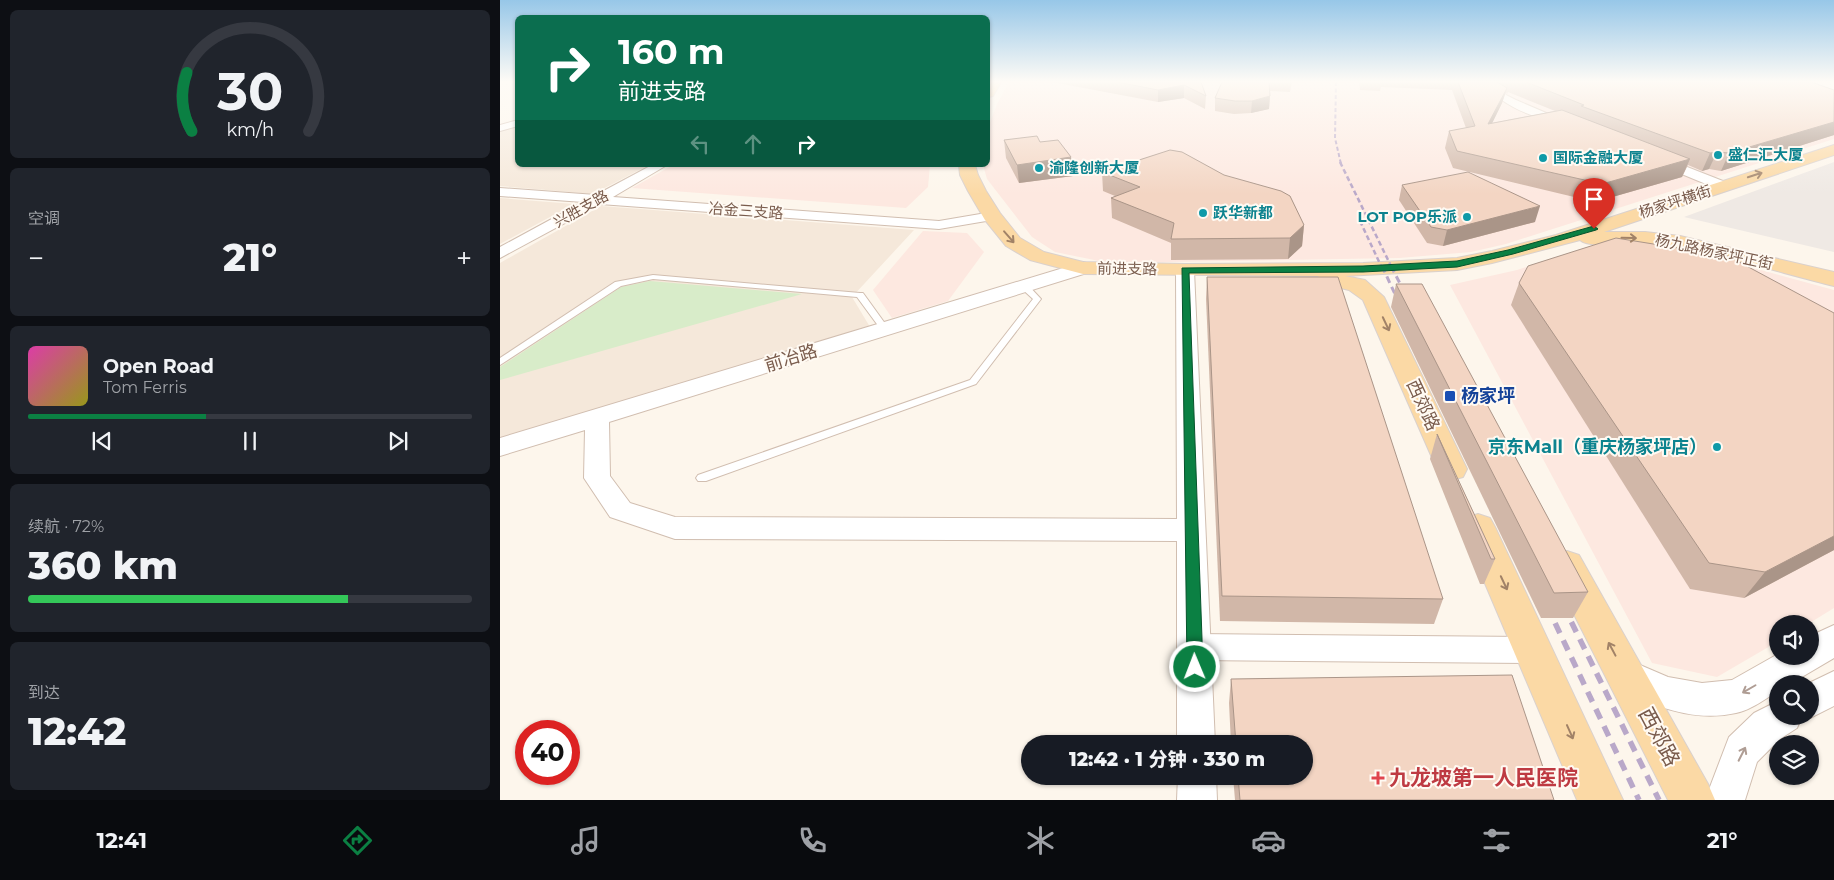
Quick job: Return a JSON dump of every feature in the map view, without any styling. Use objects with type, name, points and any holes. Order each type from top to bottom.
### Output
[{"type":"main road","name":"杨家坪横街","points":[[1457,264],[1563,239],[1834,150]]},
{"type":"main road","name":"前进支路","points":[[968,167],[977,191],[992,216],[1013,242],[1037,256],[1083,268],[1185,270],[1363,269],[1457,264]]},
{"type":"main road","name":"杨九路杨家坪正街","points":[[1658,207],[1662,214],[1671,221],[1704,235],[1834,266]]},
{"type":"main road","points":[[1680,242],[1655,233],[1652,229],[1659,227],[1672,228],[1704,235]]},
{"type":"main road","name":"杨九路杨家坪正街","points":[[1563,239],[1645,238],[1680,242],[1834,279]]},
{"type":"main road","points":[[1373,297],[1372,286],[1378,281],[1396,279],[1403,281],[1419,292],[1424,289],[1431,276],[1457,264]]},
{"type":"main road","points":[[1185,270],[1220,277],[1339,279],[1364,288],[1373,297]]},
{"type":"main road","name":"西郊路","points":[[1373,297],[1534,650],[1600,800]]},
{"type":"main road","name":"西郊路","points":[[1551,535],[1692,800]]},
{"type":"street","points":[[1556,119],[1575,127]]},
{"type":"street","points":[[500,128],[515,124]]},
{"type":"street","points":[[1649,156],[1723,186]]},
{"type":"street","name":"兴胜支路","points":[[500,253],[657,167]]},
{"type":"street","name":"冶金三支路","points":[[500,192],[939,225],[992,216]]},
{"type":"street","name":"前冶路","points":[[500,447],[1083,268]]},
{"type":"street","points":[[1185,270],[1196,735]]},
{"type":"street","points":[[597,418],[597,478],[620,510],[675,528],[1191,530]]},
{"type":"street","points":[[1819,649],[1834,640]]},
{"type":"street","points":[[1195,647],[1534,650]]},
{"type":"street","points":[[1626,675],[1665,693],[1702,700],[1737,696],[1790,665]]},
{"type":"street","points":[[1819,696],[1834,687]]},
{"type":"street","points":[[1725,800],[1742,750],[1769,725]]},
{"type":"street","points":[[1197,785],[1197,800]]},
{"type":"lane","points":[[500,362],[618,284],[653,277],[860,295],[885,329]]},
{"type":"lane","points":[[702,478],[973,382],[1037,299],[1024,286]]},
{"type":"shaded area","points":[[991,119],[1834,119],[1834,139],[1506,244],[1471,252],[1399,258],[1109,263],[1055,252],[1032,237],[987,179],[984,167],[990,167]]},
{"type":"shaded area","points":[[515,126],[515,167],[645,167],[593,194],[500,186],[500,131]]},
{"type":"shaded area","points":[[1834,162],[1834,252],[1684,217]]},
{"type":"shaded area","points":[[669,167],[930,167],[928,187],[906,208],[632,188]]},
{"type":"shaded area","points":[[500,198],[574,204],[500,244]]},
{"type":"shaded area","points":[[601,206],[914,230],[852,297],[870,327],[500,439],[500,263]]},
{"type":"shaded area","points":[[923,231],[967,233],[984,252],[948,301],[892,318],[873,290]]},
{"type":"shaded area","name":"京东Mall（重庆杨家坪店）","points":[[1600,243],[1691,251],[1834,290],[1834,608],[1819,617],[1819,615],[1769,615],[1769,647],[1717,677],[1652,663],[1450,285],[1517,270]]},
{"type":"green space","points":[[650,281],[802,294],[500,380],[500,367],[621,287]]},
{"type":"building","points":[[1472,119],[1490,119],[1488,124],[1513,119],[1586,119],[1690,159],[1602,184],[1457,151],[1449,131],[1475,126]]},
{"type":"building","points":[[1618,119],[1834,119],[1834,122],[1729,153],[1710,153]]},
{"type":"building","points":[[1037,136],[1040,142],[1058,140],[1071,157],[1017,165],[1004,140]]},
{"type":"building","name":"跃华新都","points":[[1170,150],[1182,152],[1224,175],[1281,191],[1290,196],[1304,225],[1290,238],[1171,239],[1174,223],[1111,198],[1140,187],[1102,172]]},
{"type":"building","points":[[1468,172],[1540,206],[1447,230],[1431,227],[1402,185]]},
{"type":"building","name":"京东Mall（重庆杨家坪店）","points":[[1616,238],[1728,256],[1834,313],[1834,536],[1765,572],[1709,563],[1519,283],[1528,266]]},
{"type":"building","points":[[1207,277],[1338,277],[1443,599],[1222,596]]},
{"type":"building","points":[[1396,284],[1422,284],[1588,592],[1554,593]]},
{"type":"building","points":[[1437,434],[1495,559],[1491,559]]},
{"type":"building","points":[[1512,675],[1554,800],[1240,800],[1239,785],[1313,785],[1313,735],[1235,735],[1231,679]]},
{"type":"railway","points":[[1335,119],[1335,138],[1341,164]]},
{"type":"railway","points":[[1340,162],[1391,267]]},
{"type":"railway","points":[[1360,221],[1382,268]]},
{"type":"railway","points":[[1382,266],[1400,305]]},
{"type":"railway","points":[[1391,267],[1407,297]]},
{"type":"railway","points":[[1563,605],[1659,800]]},
{"type":"railway","points":[[1547,606],[1639,800]]},
{"type":"place","name":"盛仁汇大厦","points":[[1718,155]]},
{"type":"place","name":"国际金融大厦","points":[[1543,158]]},
{"type":"place","name":"渝隆创新大厦","points":[[1039,168]]},
{"type":"place","name":"跃华新都","points":[[1203,213]]},
{"type":"place","name":"LOT POP乐派","points":[[1467,217]]},
{"type":"place","name":"杨家坪","points":[[1450,396]]},
{"type":"place","name":"京东Mall（重庆杨家坪店）","points":[[1717,447]]},
{"type":"place","name":"九龙坡第一人民医院","points":[[1378,778]]},
{"type":"route","points":[[1195,667],[1185,270],[1363,269],[1457,264],[1510,253],[1594,229]]}]
